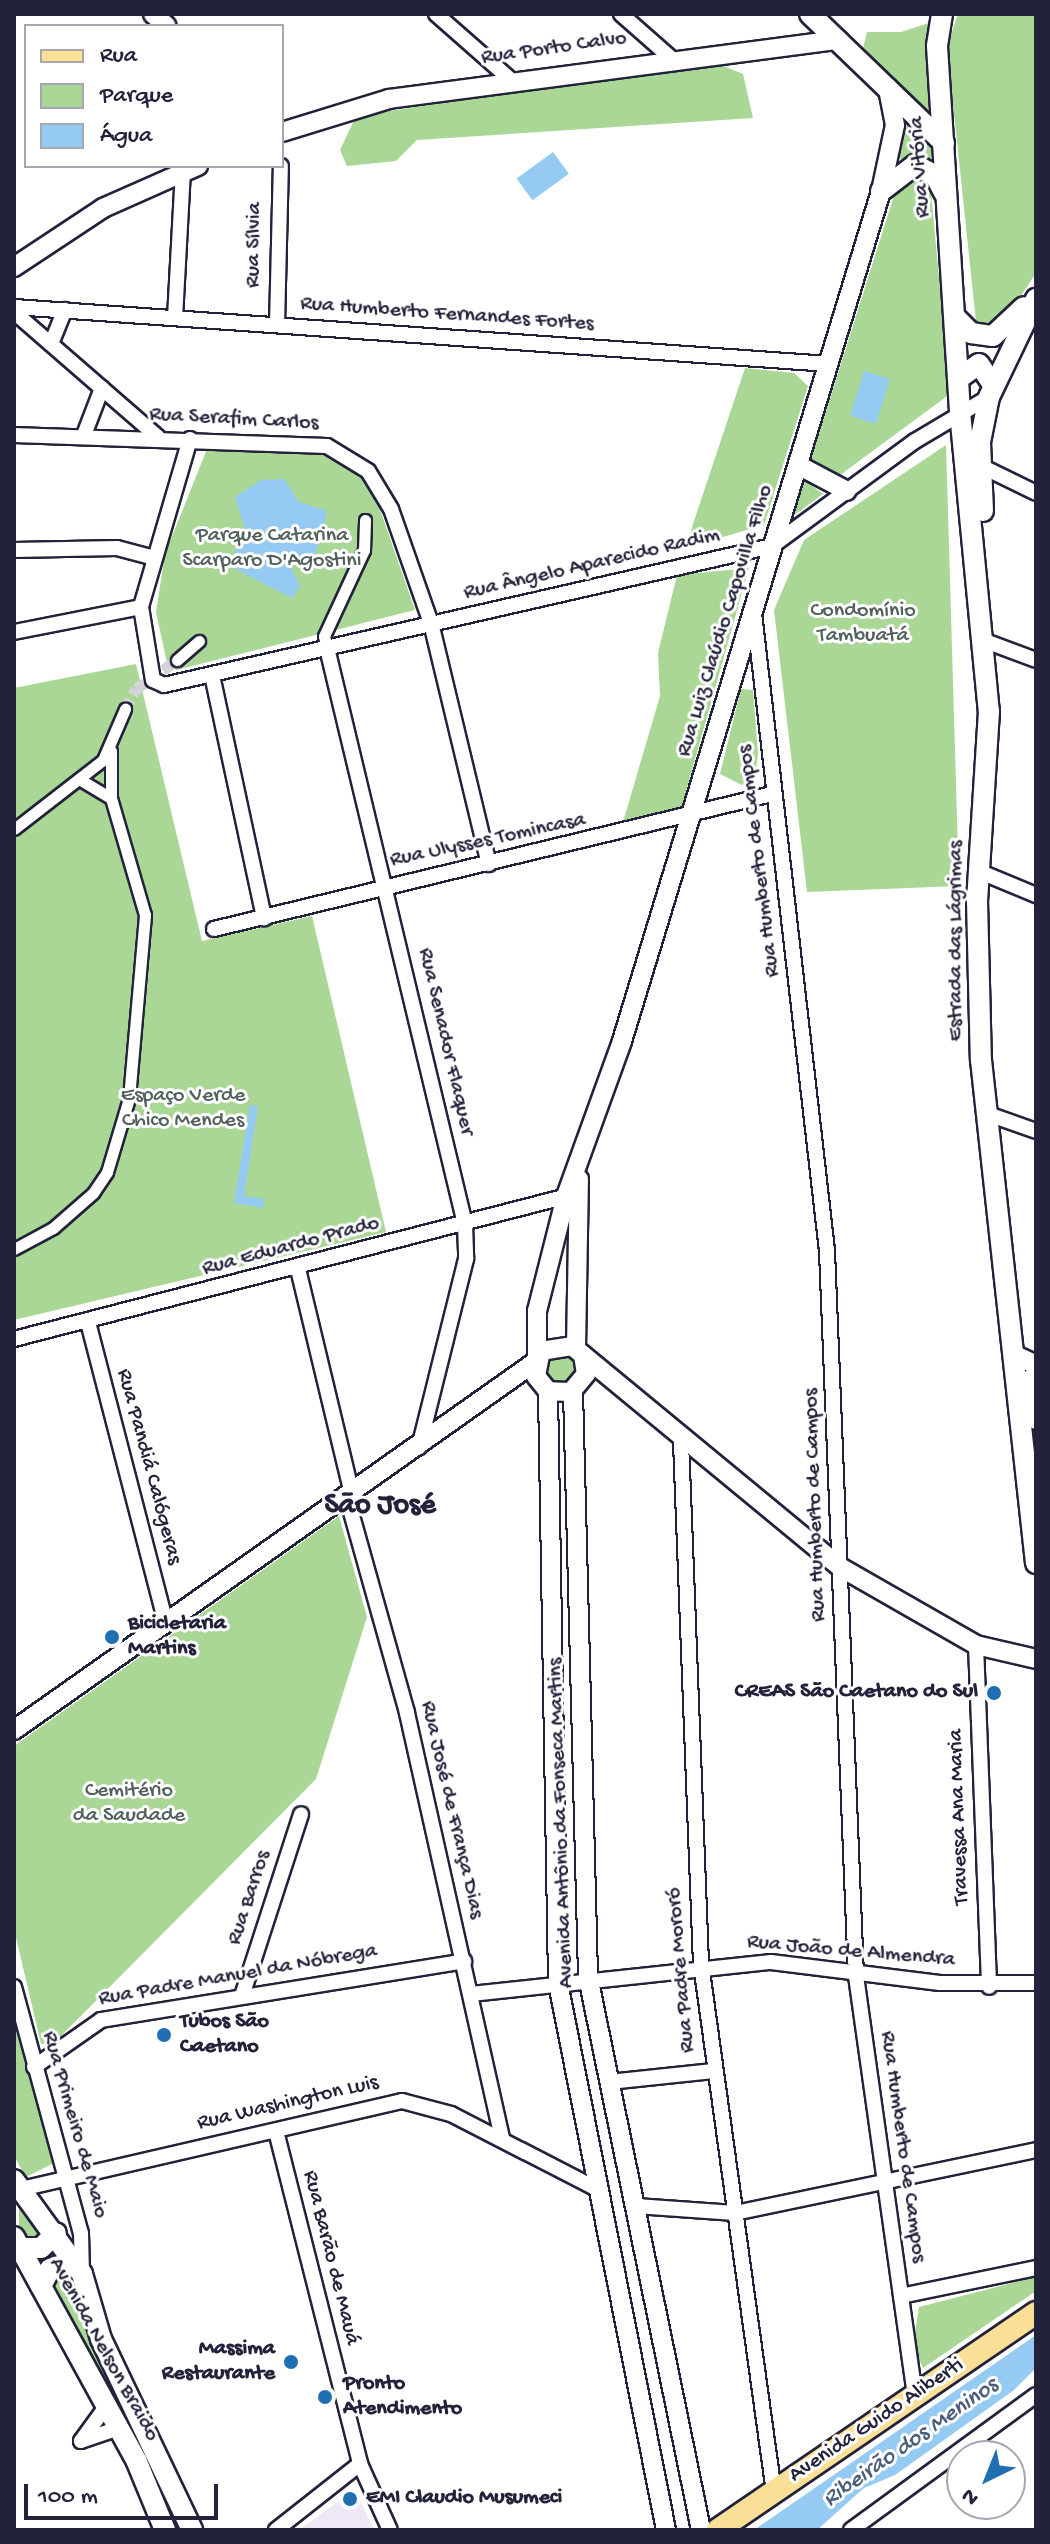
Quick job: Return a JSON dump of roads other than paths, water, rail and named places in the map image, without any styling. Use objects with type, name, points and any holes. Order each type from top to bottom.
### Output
[{"type":"main road","points":[[810,14],[944,143]]},
{"type":"main road","name":"Rua Vitória","points":[[942,14],[937,46],[955,317]]},
{"type":"main road","points":[[881,191],[915,165],[935,175],[948,202]]},
{"type":"main road","points":[[955,317],[971,333],[993,336],[1036,298]]},
{"type":"main road","name":"Estrada das Lágrimas","points":[[1036,298],[991,391],[981,466],[990,642],[985,873],[992,1114],[1036,1419]]},
{"type":"main road","name":"Estrada das Lágrimas","points":[[955,317],[960,412],[990,642]]},
{"type":"main road","points":[[959,378],[979,364],[991,391]]},
{"type":"main road","name":"Estrada das Lágrimas","points":[[1027,1361],[1036,1563]]},
{"type":"main road","name":"Avenida Nelson Braido","points":[[16,2188],[56,2233],[78,2267],[127,2390],[192,2530]]},
{"type":"main road","points":[[17,2243],[41,2248],[56,2233]]},
{"type":"main road","name":"Avenida Nelson Braido","points":[[17,2243],[118,2428],[165,2530]]},
{"type":"main road","points":[[41,2286],[50,2269],[78,2267]]},
{"type":"main road","name":"Avenida Guido Aliberti","points":[[718,2530],[1036,2313]]},
{"type":"main road","points":[[118,2428],[127,2390]]},
{"type":"street","points":[[436,14],[510,79]]},
{"type":"street","points":[[621,14],[670,57]]},
{"type":"street","name":"Rua Porto Calvo","points":[[284,131],[355,105],[510,79],[670,57],[838,40]]},
{"type":"street","name":"Rua Luiz Claúdio Capovilla Filho","points":[[536,1359],[537,1311],[552,1244],[571,1195],[692,815],[881,191],[895,125],[888,88]]},
{"type":"street","name":"Rua Sílvia","points":[[277,325],[281,168]]},
{"type":"street","points":[[14,267],[103,208],[190,169],[175,318]]},
{"type":"street","points":[[14,309],[158,437]]},
{"type":"street","name":"Rua Humberto Fernandes Fortes","points":[[14,309],[65,310],[829,364]]},
{"type":"street","points":[[51,344],[65,310]]},
{"type":"street","points":[[84,435],[102,388]]},
{"type":"street","name":"Rua Ângelo Aparecido Radim","points":[[141,607],[153,680],[164,685],[772,546],[991,391]]},
{"type":"street","name":"Rua Serafim Carlos","points":[[14,435],[158,437],[327,446],[368,471],[391,509],[431,623],[489,864]]},
{"type":"street","points":[[14,632],[141,607],[190,439]]},
{"type":"street","points":[[798,465],[847,491]]},
{"type":"street","points":[[981,466],[1036,493]]},
{"type":"street","points":[[327,648],[324,636],[364,550],[365,520]]},
{"type":"street","points":[[14,550],[93,547],[154,558]]},
{"type":"street","name":"Rua Humberto de Campos","points":[[754,613],[772,794],[827,1251],[856,1976],[915,2395]]},
{"type":"street","points":[[177,660],[199,641]]},
{"type":"street","points":[[990,642],[1036,660]]},
{"type":"street","name":"Rua Senador Flaquer","points":[[327,648],[465,1224],[466,1259],[419,1447]]},
{"type":"street","points":[[212,675],[264,918]]},
{"type":"street","points":[[14,1249],[53,1228],[93,1193],[125,1115],[145,915],[111,798],[111,751],[125,709]]},
{"type":"street","points":[[14,829],[111,751]]},
{"type":"street","points":[[79,779],[111,798]]},
{"type":"street","name":"Rua Ulysses Tomincasa","points":[[214,929],[772,794]]},
{"type":"street","points":[[985,873],[1036,895]]},
{"type":"street","points":[[992,1114],[1036,1131]]},
{"type":"street","name":"Rua Luiz Claúdio Capovilla Filho","points":[[571,1195],[579,1352]]},
{"type":"street","name":"Rua Eduardo Prado","points":[[14,1339],[298,1269],[571,1195]]},
{"type":"street","points":[[552,1244],[574,1244]]},
{"type":"street","name":"Rua José de França Dias","points":[[298,1269],[348,1492],[464,1961],[502,2139]]},
{"type":"street","name":"Rua Pandiá Calógeras","points":[[88,1322],[166,1623]]},
{"type":"street","points":[[14,1730],[348,1492],[505,1389],[553,1345],[579,1352],[681,1441],[840,1567],[976,1645],[1036,1659]]},
{"type":"street","points":[[575,1390],[586,1374],[579,1352]]},
{"type":"street","points":[[536,1359],[546,1389]]},
{"type":"street","points":[[505,1389],[612,1389],[639,1403]]},
{"type":"street","name":"Avenida Antônio da Fonseca Martins","points":[[546,1389],[558,1983],[666,2530]]},
{"type":"street","name":"Avenida Antônio da Fonseca Martins","points":[[575,1390],[588,1977],[701,2530]]},
{"type":"street","name":"Rua Padre Mororó","points":[[681,1441],[701,1964],[713,2071],[774,2492]]},
{"type":"street","name":"Travessa Ana Maria","points":[[976,1645],[989,1987]]},
{"type":"street","name":"Rua Barros","points":[[242,1996],[301,1814]]},
{"type":"street","name":"Rua Padre Manuel da Nóbrega","points":[[34,2067],[101,2020],[464,1961]]},
{"type":"street","name":"Rua João de Almendra","points":[[471,1994],[701,1964],[771,1962],[856,1976],[989,1987],[1036,1983]]},
{"type":"street","name":"Rua Primeiro de Maio","points":[[14,1987],[84,2249],[78,2267]]},
{"type":"street","points":[[609,2082],[713,2071]]},
{"type":"street","name":"Rua Washington Luis","points":[[16,2188],[402,2101],[430,2105],[599,2190]]},
{"type":"street","name":"Rua Barão de Mauá","points":[[276,2131],[360,2464],[390,2530]]},
{"type":"street","points":[[636,2206],[735,2213],[1036,2150]]},
{"type":"street","points":[[901,2296],[1036,2268]]},
{"type":"street","points":[[851,2530],[1036,2395]]},
{"type":"street","points":[[105,2408],[81,2441],[118,2428]]},
{"type":"street","points":[[650,2458],[686,2450]]},
{"type":"street","points":[[276,2530],[360,2464]]},
{"type":"water","points":[[553,152],[569,174],[532,200],[517,178]]},
{"type":"water","points":[[864,371],[890,379],[876,424],[850,416]]},
{"type":"water","points":[[284,479],[299,502],[327,511],[316,553],[289,563],[300,586],[292,598],[222,562],[230,561],[246,531],[235,497],[261,480]]},
{"type":"water","points":[[250,1105],[258,1106],[244,1196],[264,1199],[263,1208],[234,1203]]},
{"type":"water","name":"Ribeirão dos Meninos","points":[[1036,2335],[1036,2368],[1014,2390],[895,2475],[864,2488],[817,2530],[754,2530]]},
{"type":"tunnel","points":[[125,709],[136,689],[177,660]]},
{"type":"place","name":"Bicicletaria Martins","points":[[112,1637]]},
{"type":"place","name":"CREAS São Caetano do Sul","points":[[994,1693]]},
{"type":"place","name":"Tubos São Caetano","points":[[164,2035]]},
{"type":"place","name":"Massima Restaurante","points":[[291,2362]]},
{"type":"place","name":"Pronto Atendimento","points":[[325,2397]]},
{"type":"place","name":"EMI Claudio Musumeci","points":[[350,2499]]},
{"type":"district","name":"São José","points":[[380,1507]]},
{"type":"park label","name":"Parque Catarina Scarparo D'Agostini","points":[[272,548]]},
{"type":"park label","name":"Condomínio Tambuatá","points":[[863,624]]},
{"type":"park label","name":"Espaço Verde Chico Mendes","points":[[183,1108]]},
{"type":"park label","name":"Cemitério da Saudade","points":[[129,1804]]}]
